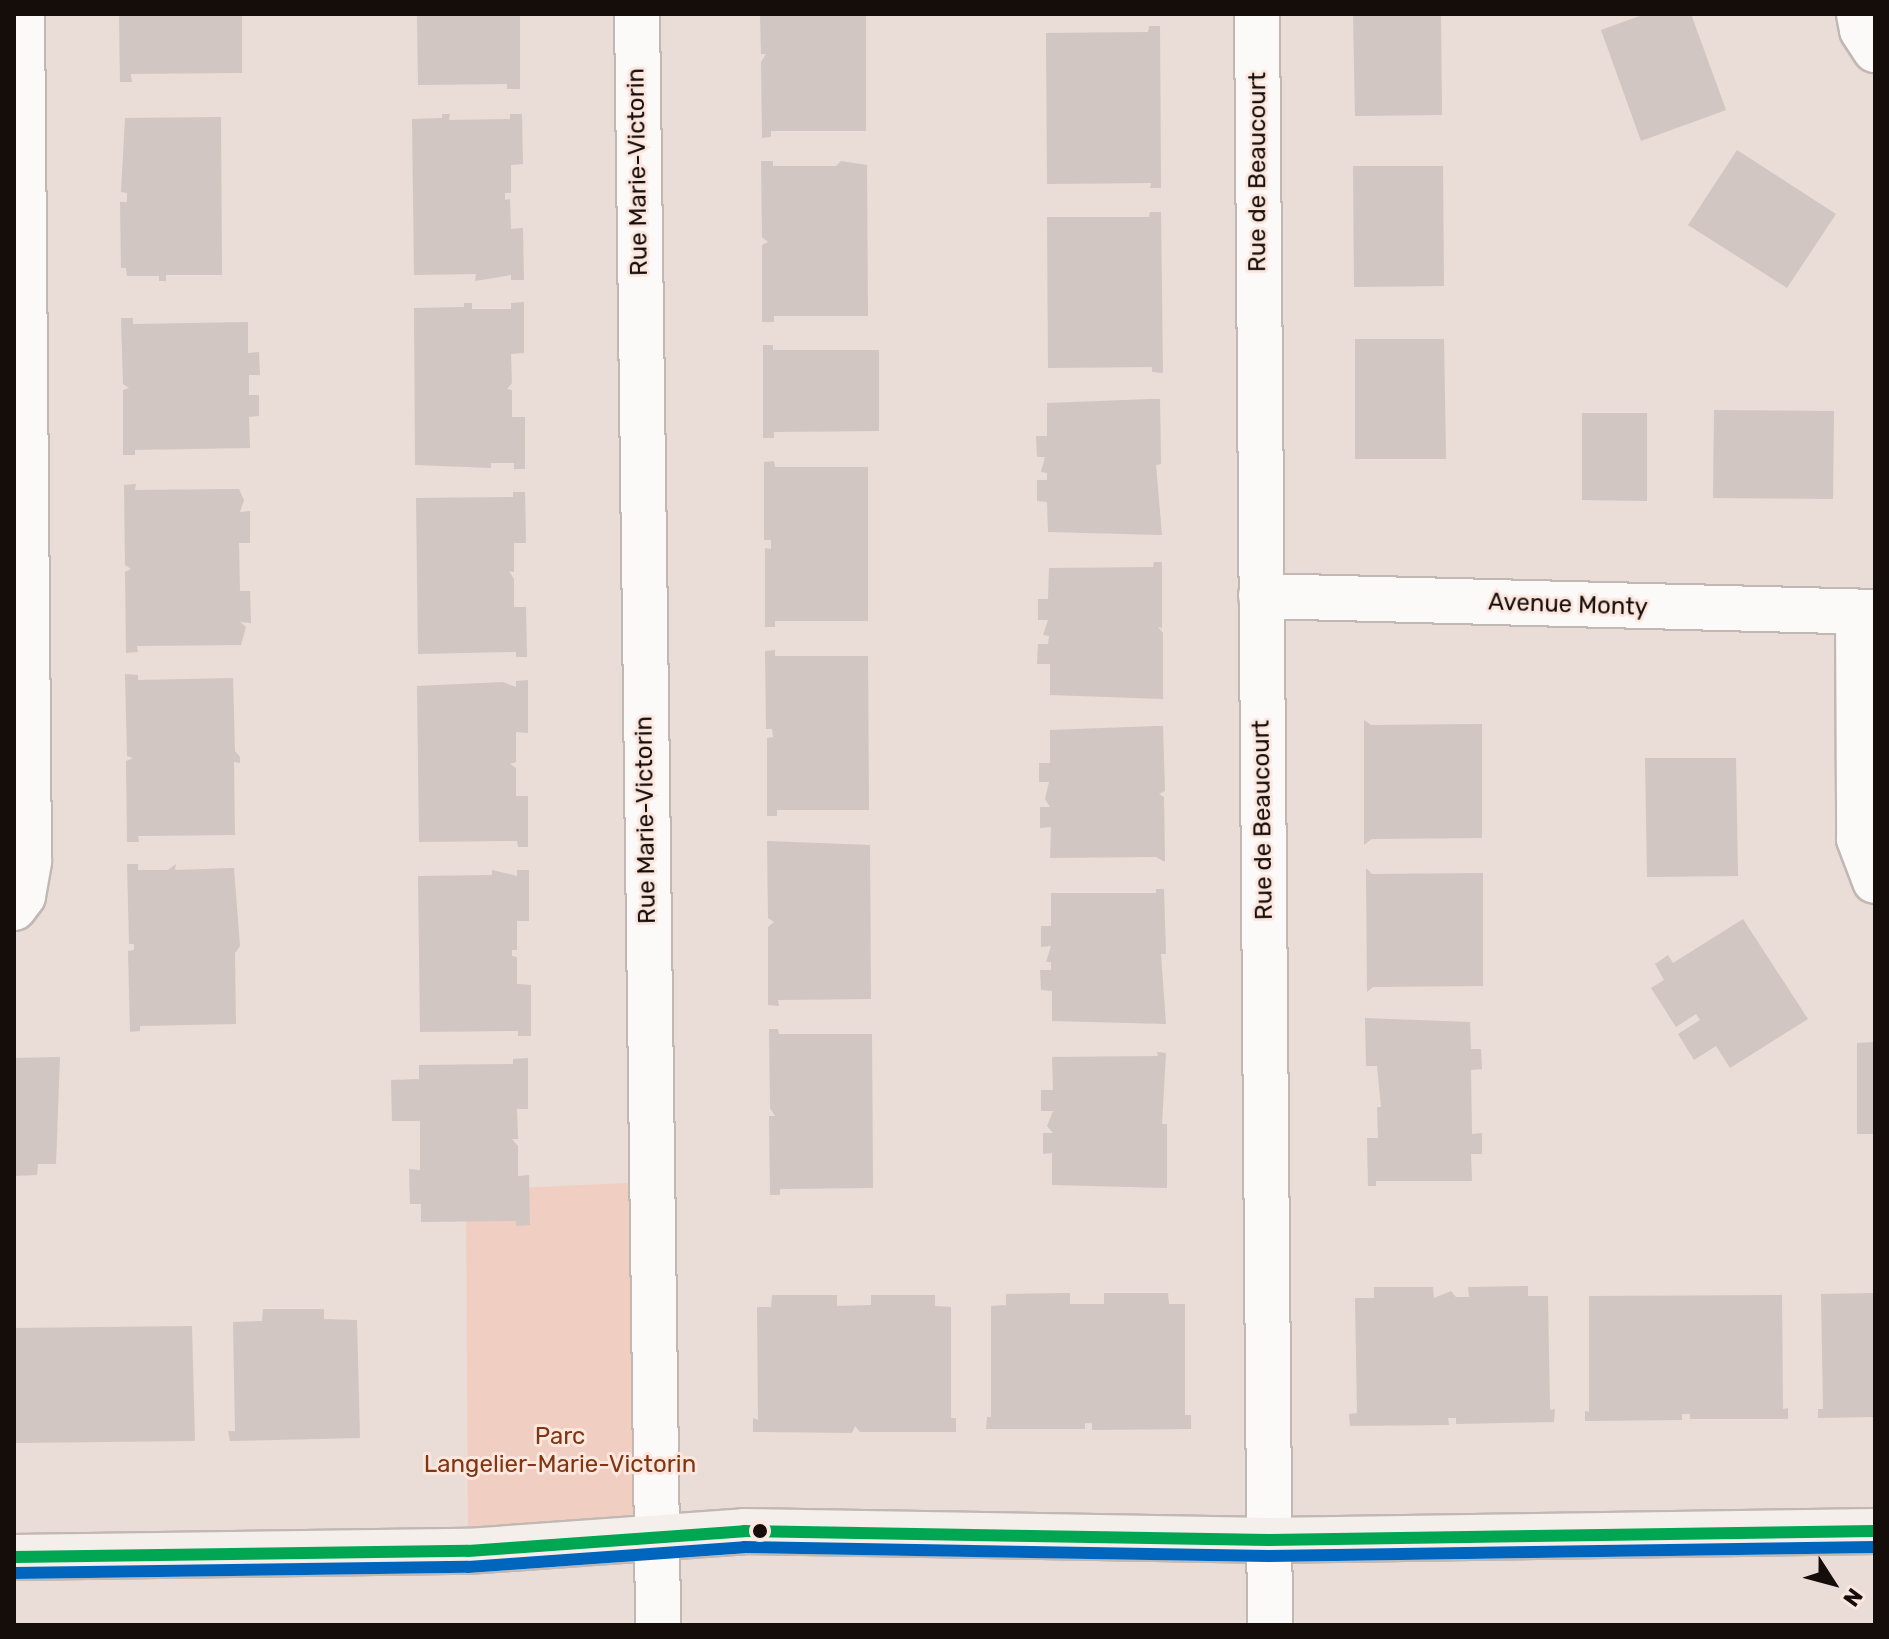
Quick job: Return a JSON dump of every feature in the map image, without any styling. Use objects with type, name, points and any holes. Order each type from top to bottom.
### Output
[{"type":"main road","points":[[14,1557],[468,1551],[744,1531],[1269,1540],[1875,1531]]},
{"type":"street","points":[[14,908],[23,896],[29,861],[22,14]]},
{"type":"street","name":"Rue Marie-Victorin","points":[[637,14],[658,1625]]},
{"type":"street","name":"Rue de Beaucourt","points":[[1257,14],[1270,1625]]},
{"type":"street","points":[[1859,14],[1862,30],[1875,50]]},
{"type":"street","name":"Avenue Monty","points":[[1261,596],[1866,612]]},
{"type":"street","points":[[1866,612],[1859,839],[1875,881]]},
{"type":"green space","name":"Parc Langelier-Marie-Victorin","points":[[651,1182],[657,1539],[468,1551],[466,1190]]},
{"type":"building","points":[[119,14],[242,14],[242,73],[131,74],[132,82],[120,82]]},
{"type":"building","points":[[417,14],[520,14],[520,89],[507,89],[507,84],[418,85]]},
{"type":"building","points":[[760,14],[866,14],[866,131],[771,131],[771,137],[762,138],[761,62],[766,54],[761,54]]},
{"type":"building","points":[[1353,14],[1441,14],[1442,115],[1355,116]]},
{"type":"building","points":[[1645,14],[1691,14],[1726,110],[1641,141],[1601,30]]},
{"type":"building","points":[[1149,26],[1160,26],[1161,188],[1150,188],[1151,183],[1047,184],[1046,33],[1148,32]]},
{"type":"building","points":[[442,114],[450,114],[449,120],[510,119],[510,114],[522,114],[523,164],[511,165],[511,193],[505,193],[505,200],[510,199],[511,229],[523,228],[524,280],[511,280],[511,275],[475,281],[476,274],[414,275],[412,119],[442,118]]},
{"type":"building","points":[[221,117],[222,275],[166,275],[166,281],[159,281],[159,276],[127,276],[126,268],[121,268],[120,202],[127,202],[127,193],[121,192],[125,118]]},
{"type":"building","points":[[1737,150],[1836,214],[1787,288],[1688,225]]},
{"type":"building","points":[[761,161],[773,161],[773,166],[836,166],[841,161],[867,165],[868,316],[774,316],[774,322],[762,322],[762,245],[768,242],[762,237]]},
{"type":"building","points":[[1353,166],[1443,166],[1444,286],[1354,287]]},
{"type":"building","points":[[1150,212],[1161,212],[1163,373],[1152,372],[1152,367],[1048,368],[1047,217],[1149,217]]},
{"type":"building","points":[[524,302],[524,353],[511,354],[512,383],[507,389],[512,390],[512,417],[525,417],[525,469],[514,469],[514,463],[491,463],[491,468],[415,465],[414,308],[464,307],[464,303],[472,303],[472,309],[511,309],[511,303]]},
{"type":"building","points":[[121,318],[133,318],[133,324],[248,322],[248,353],[259,352],[260,375],[249,375],[249,395],[259,395],[259,416],[249,417],[250,448],[135,450],[135,455],[123,455],[123,390],[129,388],[123,384]]},
{"type":"building","points":[[1355,339],[1444,339],[1446,459],[1355,459]]},
{"type":"building","points":[[763,345],[773,345],[773,350],[879,350],[879,431],[774,432],[774,438],[763,438]]},
{"type":"building","points":[[1160,399],[1161,464],[1156,465],[1162,535],[1048,532],[1047,502],[1037,501],[1037,480],[1047,480],[1047,473],[1041,472],[1045,457],[1037,457],[1036,436],[1047,436],[1047,403]]},
{"type":"building","points":[[1714,410],[1834,411],[1833,499],[1713,498]]},
{"type":"building","points":[[1582,413],[1647,413],[1647,501],[1582,500]]},
{"type":"building","points":[[774,461],[775,467],[868,467],[868,621],[775,621],[775,627],[765,627],[765,548],[771,549],[771,540],[764,540],[764,462]]},
{"type":"building","points":[[136,484],[135,490],[239,489],[244,500],[240,512],[250,511],[250,543],[239,543],[240,591],[250,591],[251,623],[240,622],[246,627],[241,645],[137,646],[138,652],[126,653],[125,572],[131,569],[125,565],[124,485]]},
{"type":"building","points":[[513,492],[525,492],[526,543],[514,543],[514,572],[509,571],[514,579],[514,607],[526,607],[527,657],[516,657],[516,652],[418,654],[416,498],[513,497]]},
{"type":"building","points":[[1154,562],[1162,562],[1162,628],[1158,627],[1163,633],[1163,699],[1050,695],[1050,664],[1037,664],[1038,644],[1048,644],[1049,636],[1043,635],[1048,620],[1038,620],[1038,599],[1048,599],[1049,568],[1153,567]]},
{"type":"building","points":[[775,650],[775,656],[868,656],[869,810],[777,810],[777,816],[767,816],[767,738],[773,737],[772,729],[766,729],[765,651]]},
{"type":"building","points":[[125,674],[138,675],[138,680],[233,678],[235,751],[240,757],[240,763],[234,762],[235,835],[138,836],[139,842],[127,842],[126,761],[133,758],[127,756]]},
{"type":"building","points":[[528,680],[528,733],[516,732],[516,762],[510,764],[516,768],[516,796],[528,796],[528,847],[518,847],[517,841],[419,842],[417,686],[503,682],[516,687],[516,681]]},
{"type":"building","points":[[1364,720],[1371,725],[1482,724],[1482,838],[1372,839],[1364,845]]},
{"type":"building","points":[[1163,726],[1165,791],[1159,794],[1164,797],[1165,862],[1156,857],[1050,858],[1051,827],[1040,828],[1040,807],[1050,807],[1045,799],[1049,782],[1039,782],[1039,763],[1050,763],[1050,730]]},
{"type":"building","points":[[1645,758],[1736,758],[1738,876],[1647,877]]},
{"type":"building","points":[[767,841],[870,845],[871,999],[778,1000],[779,1006],[768,1005],[768,927],[774,922],[768,918]]},
{"type":"building","points":[[127,864],[138,864],[138,870],[168,870],[176,864],[175,870],[234,868],[240,946],[235,953],[236,1024],[140,1026],[140,1031],[130,1032],[128,951],[134,950],[134,944],[129,944]]},
{"type":"building","points":[[1366,868],[1372,874],[1483,873],[1483,986],[1373,987],[1367,992]]},
{"type":"building","points":[[492,870],[517,876],[517,870],[529,870],[529,921],[517,921],[517,950],[512,950],[512,956],[517,957],[517,984],[531,985],[531,1036],[518,1036],[518,1031],[420,1032],[418,876],[492,875]]},
{"type":"building","points":[[1156,889],[1164,889],[1166,954],[1161,954],[1166,1024],[1052,1021],[1052,991],[1041,990],[1040,970],[1051,970],[1051,962],[1046,962],[1051,946],[1041,947],[1041,926],[1051,926],[1051,893],[1156,893]]},
{"type":"building","points":[[1743,919],[1808,1019],[1730,1068],[1716,1046],[1694,1060],[1678,1034],[1700,1020],[1696,1014],[1676,1027],[1651,988],[1664,980],[1655,964],[1668,955],[1673,963]]},
{"type":"building","points":[[1365,1018],[1470,1022],[1471,1049],[1481,1049],[1482,1069],[1471,1070],[1472,1134],[1482,1133],[1482,1154],[1471,1154],[1472,1181],[1376,1181],[1376,1186],[1368,1186],[1367,1138],[1378,1138],[1377,1107],[1381,1107],[1377,1066],[1366,1066]]},
{"type":"building","points":[[769,1029],[778,1029],[779,1034],[872,1034],[873,1188],[780,1189],[780,1195],[770,1195],[769,1116],[775,1116],[770,1108]]},
{"type":"building","points":[[1875,1042],[1875,1134],[1857,1134],[1857,1043]]},
{"type":"building","points":[[1157,1052],[1166,1053],[1162,1124],[1167,1124],[1167,1188],[1052,1185],[1052,1153],[1043,1154],[1043,1133],[1053,1133],[1047,1126],[1053,1111],[1041,1111],[1041,1090],[1053,1090],[1052,1057],[1158,1056]]},
{"type":"building","points":[[60,1057],[56,1164],[38,1164],[37,1175],[14,1176],[14,1058]]},
{"type":"building","points":[[528,1058],[528,1109],[517,1109],[518,1139],[512,1139],[518,1146],[518,1176],[529,1175],[530,1225],[516,1226],[516,1221],[421,1222],[421,1204],[410,1204],[409,1169],[420,1170],[420,1121],[392,1121],[391,1080],[419,1079],[419,1065],[513,1064],[513,1059]]},
{"type":"building","points":[[1528,1286],[1528,1296],[1548,1296],[1550,1410],[1555,1409],[1554,1422],[1456,1424],[1456,1418],[1448,1418],[1449,1425],[1350,1426],[1349,1414],[1357,1413],[1355,1298],[1374,1298],[1374,1287],[1433,1287],[1434,1298],[1451,1291],[1456,1297],[1469,1297],[1468,1287]]},
{"type":"building","points":[[1070,1293],[1070,1304],[1104,1304],[1104,1293],[1168,1293],[1169,1304],[1185,1304],[1185,1415],[1191,1415],[1191,1429],[1092,1430],[1092,1423],[1085,1423],[1085,1429],[986,1429],[987,1417],[991,1417],[991,1306],[1006,1305],[1006,1294]]},
{"type":"building","points":[[1875,1293],[1875,1417],[1818,1418],[1818,1409],[1823,1409],[1821,1294]]},
{"type":"building","points":[[772,1295],[837,1295],[837,1306],[871,1305],[871,1295],[935,1295],[935,1306],[951,1307],[951,1418],[956,1418],[956,1432],[860,1432],[855,1426],[852,1433],[753,1432],[753,1418],[758,1420],[757,1307],[771,1307]]},
{"type":"building","points":[[1782,1295],[1783,1409],[1788,1408],[1788,1419],[1690,1419],[1690,1414],[1682,1414],[1682,1420],[1585,1421],[1585,1411],[1589,1412],[1589,1296]]},
{"type":"building","points":[[263,1309],[324,1309],[324,1319],[357,1320],[360,1438],[230,1441],[228,1431],[235,1431],[233,1322],[262,1321]]},
{"type":"building","points":[[192,1326],[195,1441],[14,1443],[14,1328]]},
{"type":"transit line","points":[[14,1557],[468,1551],[744,1531],[1269,1540],[1875,1531]]},
{"type":"transit line","points":[[14,1573],[468,1567],[744,1547],[1269,1556],[1875,1547]]}]
